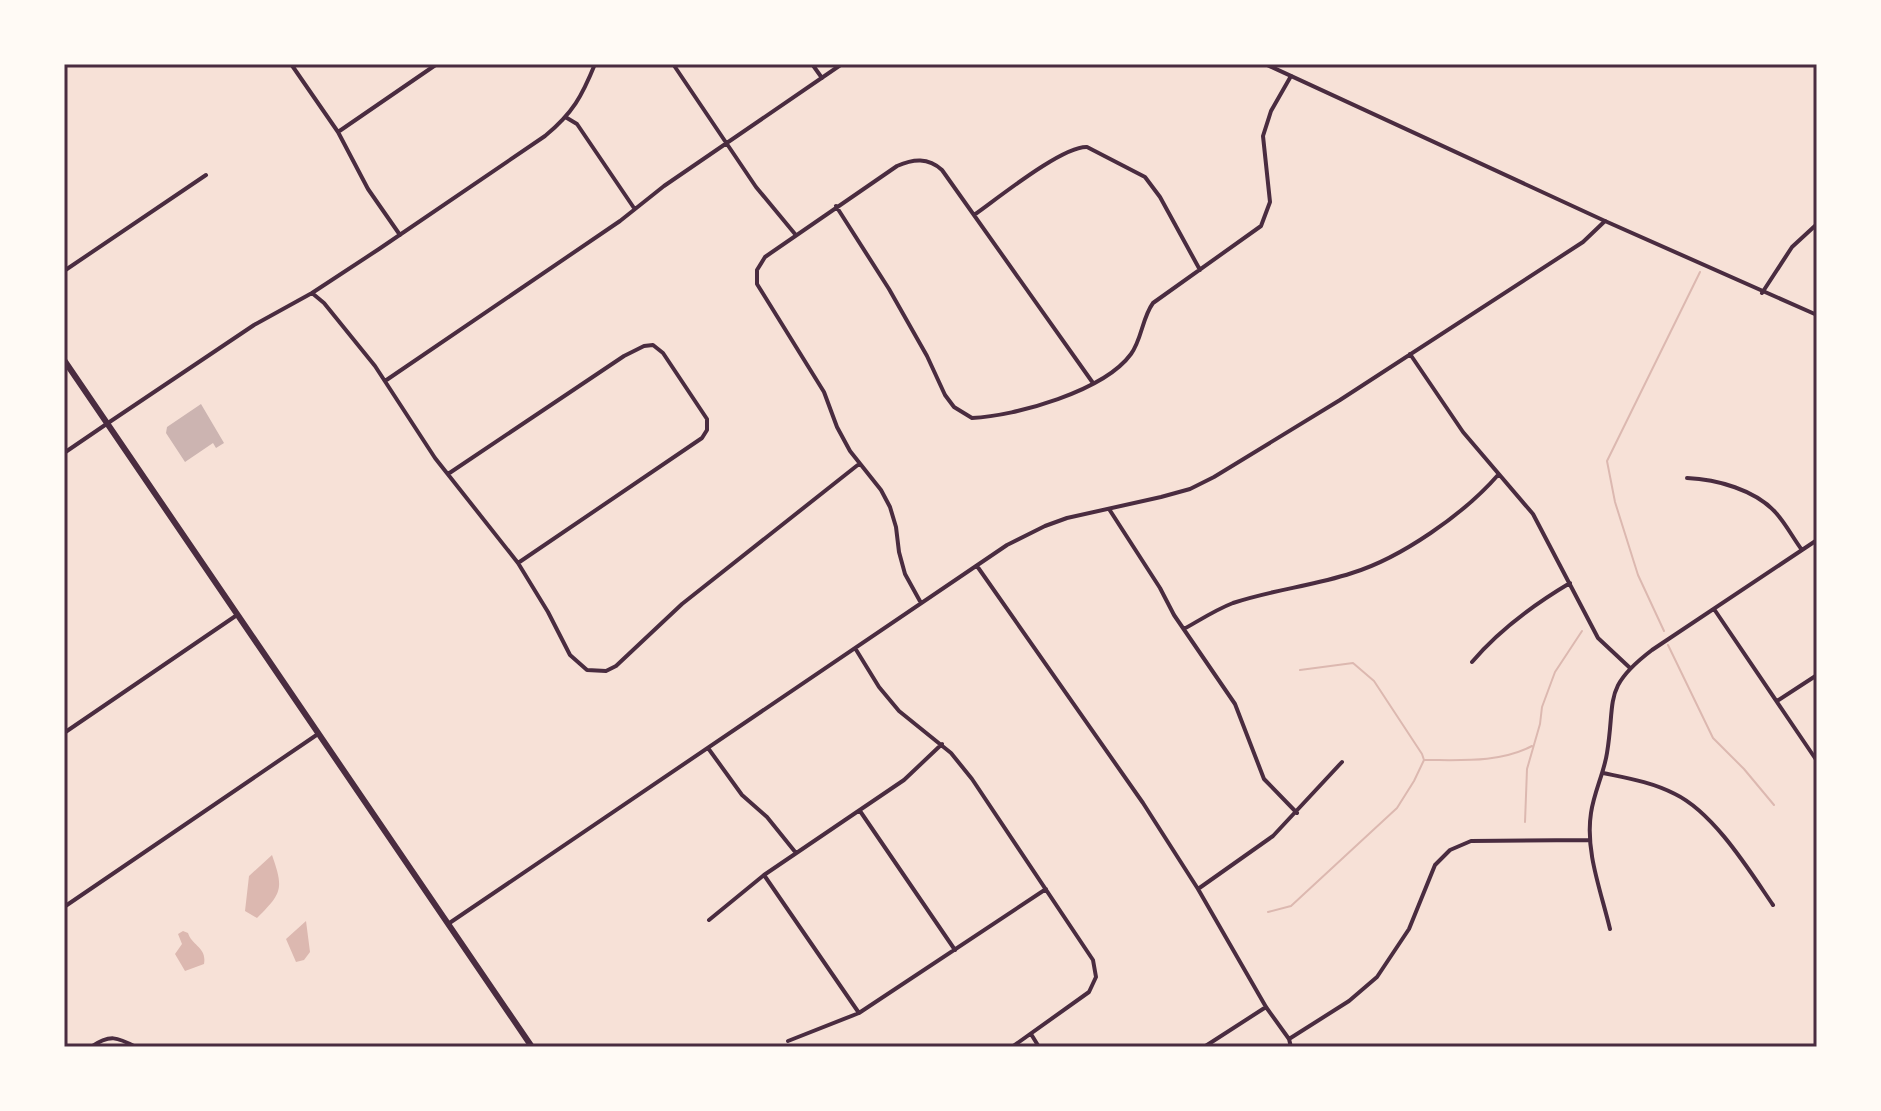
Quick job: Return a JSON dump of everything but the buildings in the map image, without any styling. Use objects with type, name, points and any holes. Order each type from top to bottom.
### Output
[{"type":"main road","points":[[64,360],[532,1047]]},
{"type":"street","points":[[291,64],[338,132],[368,189],[400,235]]},
{"type":"street","points":[[338,132],[437,64]]},
{"type":"street","points":[[64,453],[254,325],[312,293],[545,136],[567,118],[577,104],[595,64]]},
{"type":"street","points":[[673,64],[756,187],[795,234]]},
{"type":"street","points":[[812,64],[822,78]]},
{"type":"street","points":[[385,381],[842,64]]},
{"type":"street","points":[[1265,64],[1762,293],[1817,315]]},
{"type":"street","points":[[836,206],[889,289],[945,395],[966,417],[980,418],[1054,401],[1093,383],[1131,354],[1153,303],[1255,232],[1267,214],[1270,194],[1263,136],[1271,111],[1291,76]]},
{"type":"street","points":[[567,118],[577,124],[635,209]]},
{"type":"street","points":[[974,215],[1063,154],[1087,147],[1145,177],[1160,197],[1200,270]]},
{"type":"street","points":[[921,603],[905,574],[890,507],[881,490],[859,464],[837,427],[817,380],[757,284],[757,270],[765,257],[897,166],[917,160],[931,162],[942,170],[1093,383]]},
{"type":"street","points":[[64,271],[206,175]]},
{"type":"street","points":[[448,924],[1007,545],[1045,526],[1176,493],[1214,477],[1583,242],[1605,221]]},
{"type":"street","points":[[1762,293],[1792,247],[1817,224]]},
{"type":"street","points":[[312,293],[324,303],[385,381],[448,474],[518,563],[570,655],[587,670],[606,671],[623,660],[682,604],[859,464]]},
{"type":"street","points":[[448,474],[624,356],[653,345],[663,353],[707,419],[707,430],[702,438],[518,563]]},
{"type":"street","points":[[1410,354],[1463,432],[1533,514],[1598,638],[1629,667]]},
{"type":"street","points":[[1184,629],[1230,604],[1350,574],[1392,556],[1462,511],[1498,475]]},
{"type":"street","points":[[1687,478],[1708,479],[1768,505],[1802,550]]},
{"type":"street","points":[[1109,509],[1235,704],[1264,779],[1297,813]]},
{"type":"street","points":[[1610,929],[1590,840],[1591,808],[1603,773],[1614,691],[1629,667],[1817,540]]},
{"type":"street","points":[[977,566],[1143,803],[1198,889],[1266,1007],[1289,1039],[1291,1047]]},
{"type":"street","points":[[1472,662],[1523,612],[1570,583]]},
{"type":"street","points":[[1714,609],[1817,761]]},
{"type":"street","points":[[64,733],[237,615]]},
{"type":"street","points":[[855,648],[879,687],[899,711],[942,744],[972,779],[1093,960],[1096,977],[1089,992],[1012,1047]]},
{"type":"street","points":[[1777,701],[1817,675]]},
{"type":"street","points":[[64,907],[318,734]]},
{"type":"street","points":[[709,920],[764,875],[904,780],[942,744]]},
{"type":"street","points":[[708,748],[742,795],[767,817],[796,854]]},
{"type":"street","points":[[1198,889],[1257,849],[1297,813],[1342,762]]},
{"type":"street","points":[[1603,773],[1654,785],[1686,800],[1730,847],[1773,905]]},
{"type":"street","points":[[860,811],[955,950]]},
{"type":"street","points":[[1289,1039],[1349,1001],[1377,977],[1409,929],[1435,865],[1450,850],[1471,841],[1590,840]]},
{"type":"street","points":[[764,875],[859,1013]]},
{"type":"street","points":[[788,1041],[859,1013],[1046,889]]},
{"type":"street","points":[[1204,1047],[1266,1007]]},
{"type":"street","points":[[1031,1034],[1039,1047]]},
{"type":"street","points":[[91,1047],[104,1038],[119,1038],[136,1047]]},
{"type":"shaded area","points":[[272,855],[278,890],[257,918],[245,911],[249,876]]},
{"type":"shaded area","points":[[306,921],[310,952],[304,960],[296,962],[286,939]]},
{"type":"shaded area","points":[[183,931],[188,933],[204,958],[204,964],[185,971],[175,954],[182,944],[178,934]]},
{"type":"waterway","points":[[1664,631],[1638,575],[1615,502],[1607,461],[1700,272]]},
{"type":"waterway","points":[[1525,822],[1527,769],[1542,707],[1555,672],[1582,631]]},
{"type":"waterway","points":[[1668,645],[1713,738],[1774,805]]},
{"type":"waterway","points":[[1268,912],[1291,906],[1397,808],[1424,760],[1374,681],[1353,663],[1300,670]]},
{"type":"waterway","points":[[1425,760],[1494,758],[1532,746]]}]
